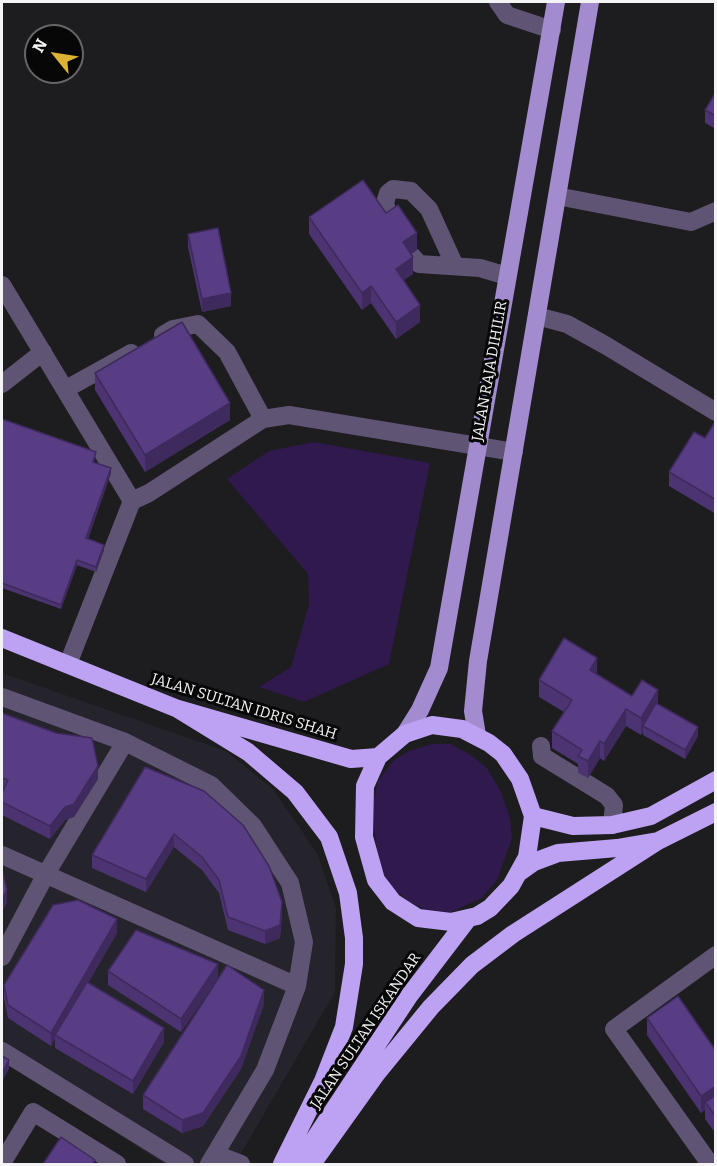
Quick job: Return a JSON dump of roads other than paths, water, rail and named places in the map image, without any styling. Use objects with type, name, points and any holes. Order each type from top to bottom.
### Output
[{"type":"highway","name":"JALAN SULTAN IDRIS SHAH","points":[[2,638],[178,709],[351,759],[378,757]]},
{"type":"highway","points":[[178,709],[248,752],[295,792],[329,837],[348,893],[354,938],[354,964],[345,1027],[323,1081],[282,1164]]},
{"type":"highway","points":[[520,872],[531,845],[533,816],[526,792],[503,754],[477,735],[455,727],[432,725],[405,734],[378,757],[365,786],[362,820],[366,853],[376,880],[393,902],[418,918],[435,922],[468,920],[490,908],[520,872],[534,862],[558,853],[617,848],[658,841]]},
{"type":"highway","points":[[533,816],[573,825],[612,825],[651,816],[716,780]]},
{"type":"highway","points":[[312,1164],[384,1065],[431,1007],[472,965],[513,934],[658,841],[716,812]]},
{"type":"highway","name":"JALAN SULTAN ISKANDAR","points":[[298,1164],[409,996],[468,920]]},
{"type":"main road","name":"JALAN RAJA DIHILIR","points":[[405,734],[420,710],[439,668],[556,2]]},
{"type":"main road","points":[[477,735],[473,711],[478,661],[590,2]]},
{"type":"street","points":[[498,2],[507,15],[552,30]]},
{"type":"street","points":[[391,224],[385,203],[388,193],[393,189],[411,191],[429,209],[455,266]]},
{"type":"street","points":[[557,196],[691,222],[716,211]]},
{"type":"street","points":[[412,256],[419,264],[480,268],[507,276]]},
{"type":"street","points":[[2,285],[132,501]]},
{"type":"street","points":[[537,316],[567,324],[716,412]]},
{"type":"street","points":[[66,389],[173,328],[198,324],[227,352],[263,419]]},
{"type":"street","points":[[2,384],[43,352]]},
{"type":"street","points":[[68,664],[132,501],[149,493],[263,419],[289,415],[514,452]]},
{"type":"street","points":[[2,697],[126,742],[211,785],[253,826],[290,883],[304,942],[297,986],[265,1070],[212,1159],[241,1164]]},
{"type":"street","points":[[2,957],[46,874],[126,742]]},
{"type":"street","points":[[541,746],[542,756],[607,796],[614,805],[612,825]]},
{"type":"street","points":[[2,855],[297,986]]},
{"type":"street","points":[[710,1164],[614,1029],[716,955]]},
{"type":"street","points":[[2,1051],[186,1164]]},
{"type":"street","points":[[2,1163],[33,1112],[117,1164]]}]
